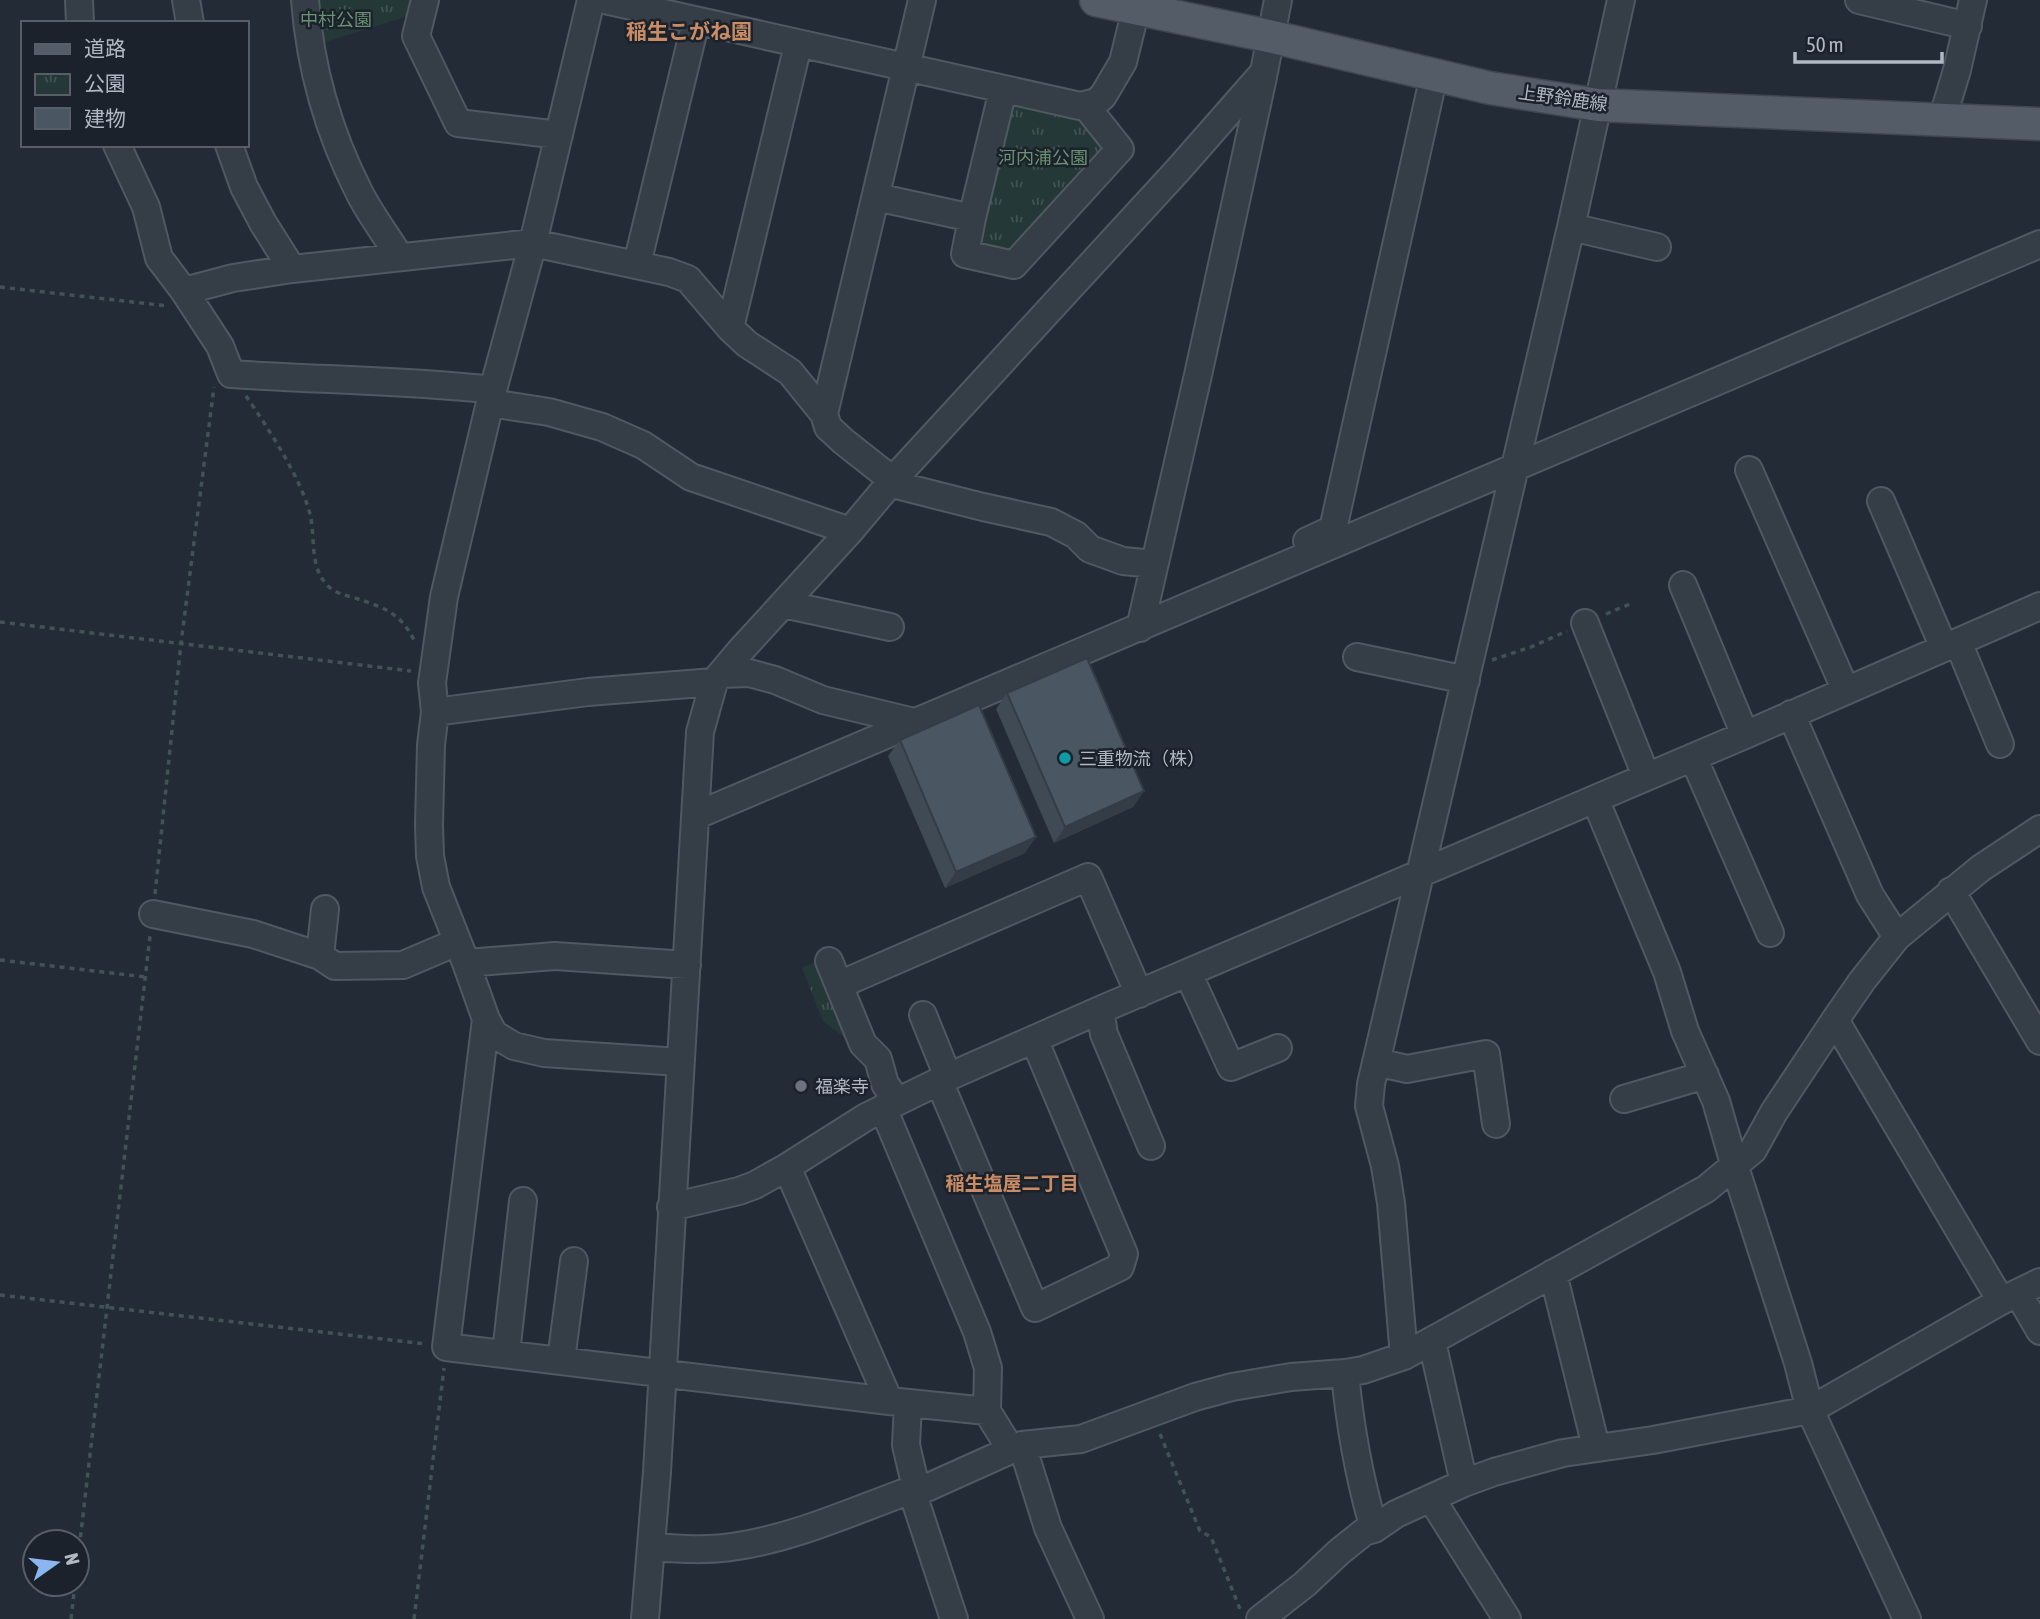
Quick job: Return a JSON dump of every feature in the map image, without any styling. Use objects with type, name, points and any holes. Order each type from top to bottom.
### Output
[{"type":"main road","name":"上野鈴鹿線","points":[[1096,0],[1269,36],[1490,88],[1598,105],[2040,124]]},
{"type":"street","points":[[79,0],[80,21]]},
{"type":"street","points":[[186,0],[190,21]]},
{"type":"street","points":[[305,0],[307,27],[321,95],[339,146],[359,193],[399,256]]},
{"type":"street","points":[[425,0],[416,36],[458,123],[559,135]]},
{"type":"street","points":[[592,0],[533,243],[491,396],[444,597],[432,684],[435,712],[430,758],[430,856],[436,887],[494,1034],[514,1046],[544,1053],[680,1062]]},
{"type":"street","points":[[605,0],[1080,106],[1096,102],[1103,96],[1123,62],[1136,9]]},
{"type":"street","points":[[824,414],[922,0]]},
{"type":"street","points":[[1141,622],[1201,362],[1278,0]]},
{"type":"street","points":[[1404,1356],[1391,1203],[1385,1166],[1369,1106],[1371,1084],[1571,227],[1620,0]]},
{"type":"street","points":[[1859,0],[1970,13],[1942,120]]},
{"type":"street","points":[[637,264],[696,21]]},
{"type":"street","points":[[730,328],[798,45]]},
{"type":"street","points":[[645,1619],[700,732],[718,678],[892,481],[1178,170],[1264,72]]},
{"type":"street","points":[[695,816],[918,723],[1141,622],[1332,529],[1434,75]]},
{"type":"street","points":[[1003,90],[965,254],[1014,265],[1120,149],[1085,105]]},
{"type":"street","points":[[118,147],[146,207],[159,258],[220,346],[223,380],[284,378],[435,383],[491,396],[602,426],[643,445],[691,477],[850,531]]},
{"type":"street","points":[[230,147],[244,187],[292,269]]},
{"type":"street","points":[[876,197],[972,218]]},
{"type":"street","points":[[1571,227],[1657,247]]},
{"type":"street","points":[[189,300],[233,278],[399,256],[533,243],[669,272],[688,279],[747,344],[790,372],[824,414],[828,427],[900,486],[983,508],[1051,522],[1076,535],[1090,549],[1123,561],[1154,564]]},
{"type":"street","points":[[1141,622],[1515,468],[2040,244]]},
{"type":"street","points":[[1749,470],[1846,691]]},
{"type":"street","points":[[1881,501],[2000,744]]},
{"type":"street","points":[[1683,585],[1745,735]]},
{"type":"street","points":[[783,604],[890,626]]},
{"type":"street","points":[[671,1207],[755,1185],[866,1117],[943,1079],[2040,606]]},
{"type":"street","points":[[1585,623],[1646,776]]},
{"type":"street","points":[[1357,657],[1467,674]]},
{"type":"street","points":[[435,712],[749,673],[775,680],[823,700],[918,723]]},
{"type":"street","points":[[1791,714],[1870,895],[1897,937]]},
{"type":"street","points":[[1693,757],[1770,933]]},
{"type":"street","points":[[1595,799],[1667,972],[1685,1031],[1716,1101],[1798,1363],[1810,1410],[1907,1619]]},
{"type":"street","points":[[651,1547],[692,1550],[737,1546],[794,1532],[904,1493],[915,1493],[1017,1447],[1081,1439],[1195,1397],[1243,1385],[1363,1370],[1404,1356],[1432,1342],[1706,1189],[1735,1167],[1760,1139],[1774,1112],[1835,1020],[1897,937],[1981,868],[2040,829]]},
{"type":"street","points":[[1090,1619],[1048,1528],[1017,1447],[987,1411],[988,1368],[977,1332],[890,1105],[878,1059],[863,1044],[834,973],[1088,877],[1139,994]]},
{"type":"street","points":[[1951,891],[2040,1041]]},
{"type":"street","points":[[320,956],[325,909]]},
{"type":"street","points":[[153,914],[253,934],[320,956],[335,966],[402,965],[462,952],[687,965]]},
{"type":"street","points":[[1188,973],[1231,1068],[1278,1048]]},
{"type":"street","points":[[1100,1010],[1104,1034],[1151,1146]]},
{"type":"street","points":[[923,1015],[943,1079],[1035,1308],[1120,1267],[1124,1254],[1034,1039]]},
{"type":"street","points":[[486,1019],[446,1347],[987,1411]]},
{"type":"street","points":[[1835,1020],[2020,1292],[2040,1331]]},
{"type":"street","points":[[1376,1062],[1407,1069],[1486,1054],[1496,1124]]},
{"type":"street","points":[[1625,1099],[1705,1075]]},
{"type":"street","points":[[787,1167],[898,1402],[915,1493],[954,1619]]},
{"type":"street","points":[[506,1353],[523,1201]]},
{"type":"street","points":[[561,1360],[574,1261]]},
{"type":"street","points":[[1553,1273],[1596,1447]]},
{"type":"street","points":[[1260,1619],[1364,1532],[1464,1483],[1563,1453],[1653,1440],[1810,1410],[2020,1292]]},
{"type":"street","points":[[1432,1342],[1464,1483]]},
{"type":"street","points":[[1345,1373],[1349,1420],[1360,1481],[1374,1529]]},
{"type":"street","points":[[1431,1498],[1507,1619]]},
{"type":"path","points":[[0,287],[189,300]]},
{"type":"path","points":[[82,1528],[146,977],[181,643],[223,380]]},
{"type":"path","points":[[223,380],[265,424],[296,480],[310,512],[314,555],[320,575],[329,587],[341,594],[387,609],[409,630],[418,647]]},
{"type":"path","points":[[1467,674],[1630,604]]},
{"type":"path","points":[[0,622],[428,673],[432,684]]},
{"type":"path","points":[[0,960],[146,977]]},
{"type":"path","points":[[0,1295],[446,1347],[414,1619]]},
{"type":"path","points":[[1152,1412],[1200,1531],[1211,1537],[1244,1619]]},
{"type":"path","points":[[71,1619],[73,1598]]},
{"type":"green space","name":"中村公園","points":[[314,0],[415,0],[411,15],[319,44]]},
{"type":"green space","name":"河内浦公園","points":[[1013,100],[1093,118],[1116,149],[1013,261],[971,250]]},
{"type":"green space","points":[[818,961],[848,1034],[844,1037],[823,1021],[802,968]]},
{"type":"building","name":"三重物流（株）","points":[[1087,658],[1144,791],[1065,827],[1007,693]]},
{"type":"building","points":[[979,705],[1036,837],[956,872],[900,740]]},
{"type":"place","name":"三重物流（株）","points":[[1065,758]]},
{"type":"place","name":"福楽寺","points":[[801,1086]]},
{"type":"district","name":"稲生こがね園","points":[[689,31]]},
{"type":"district","name":"稲生塩屋二丁目","points":[[1012,1183]]}]
